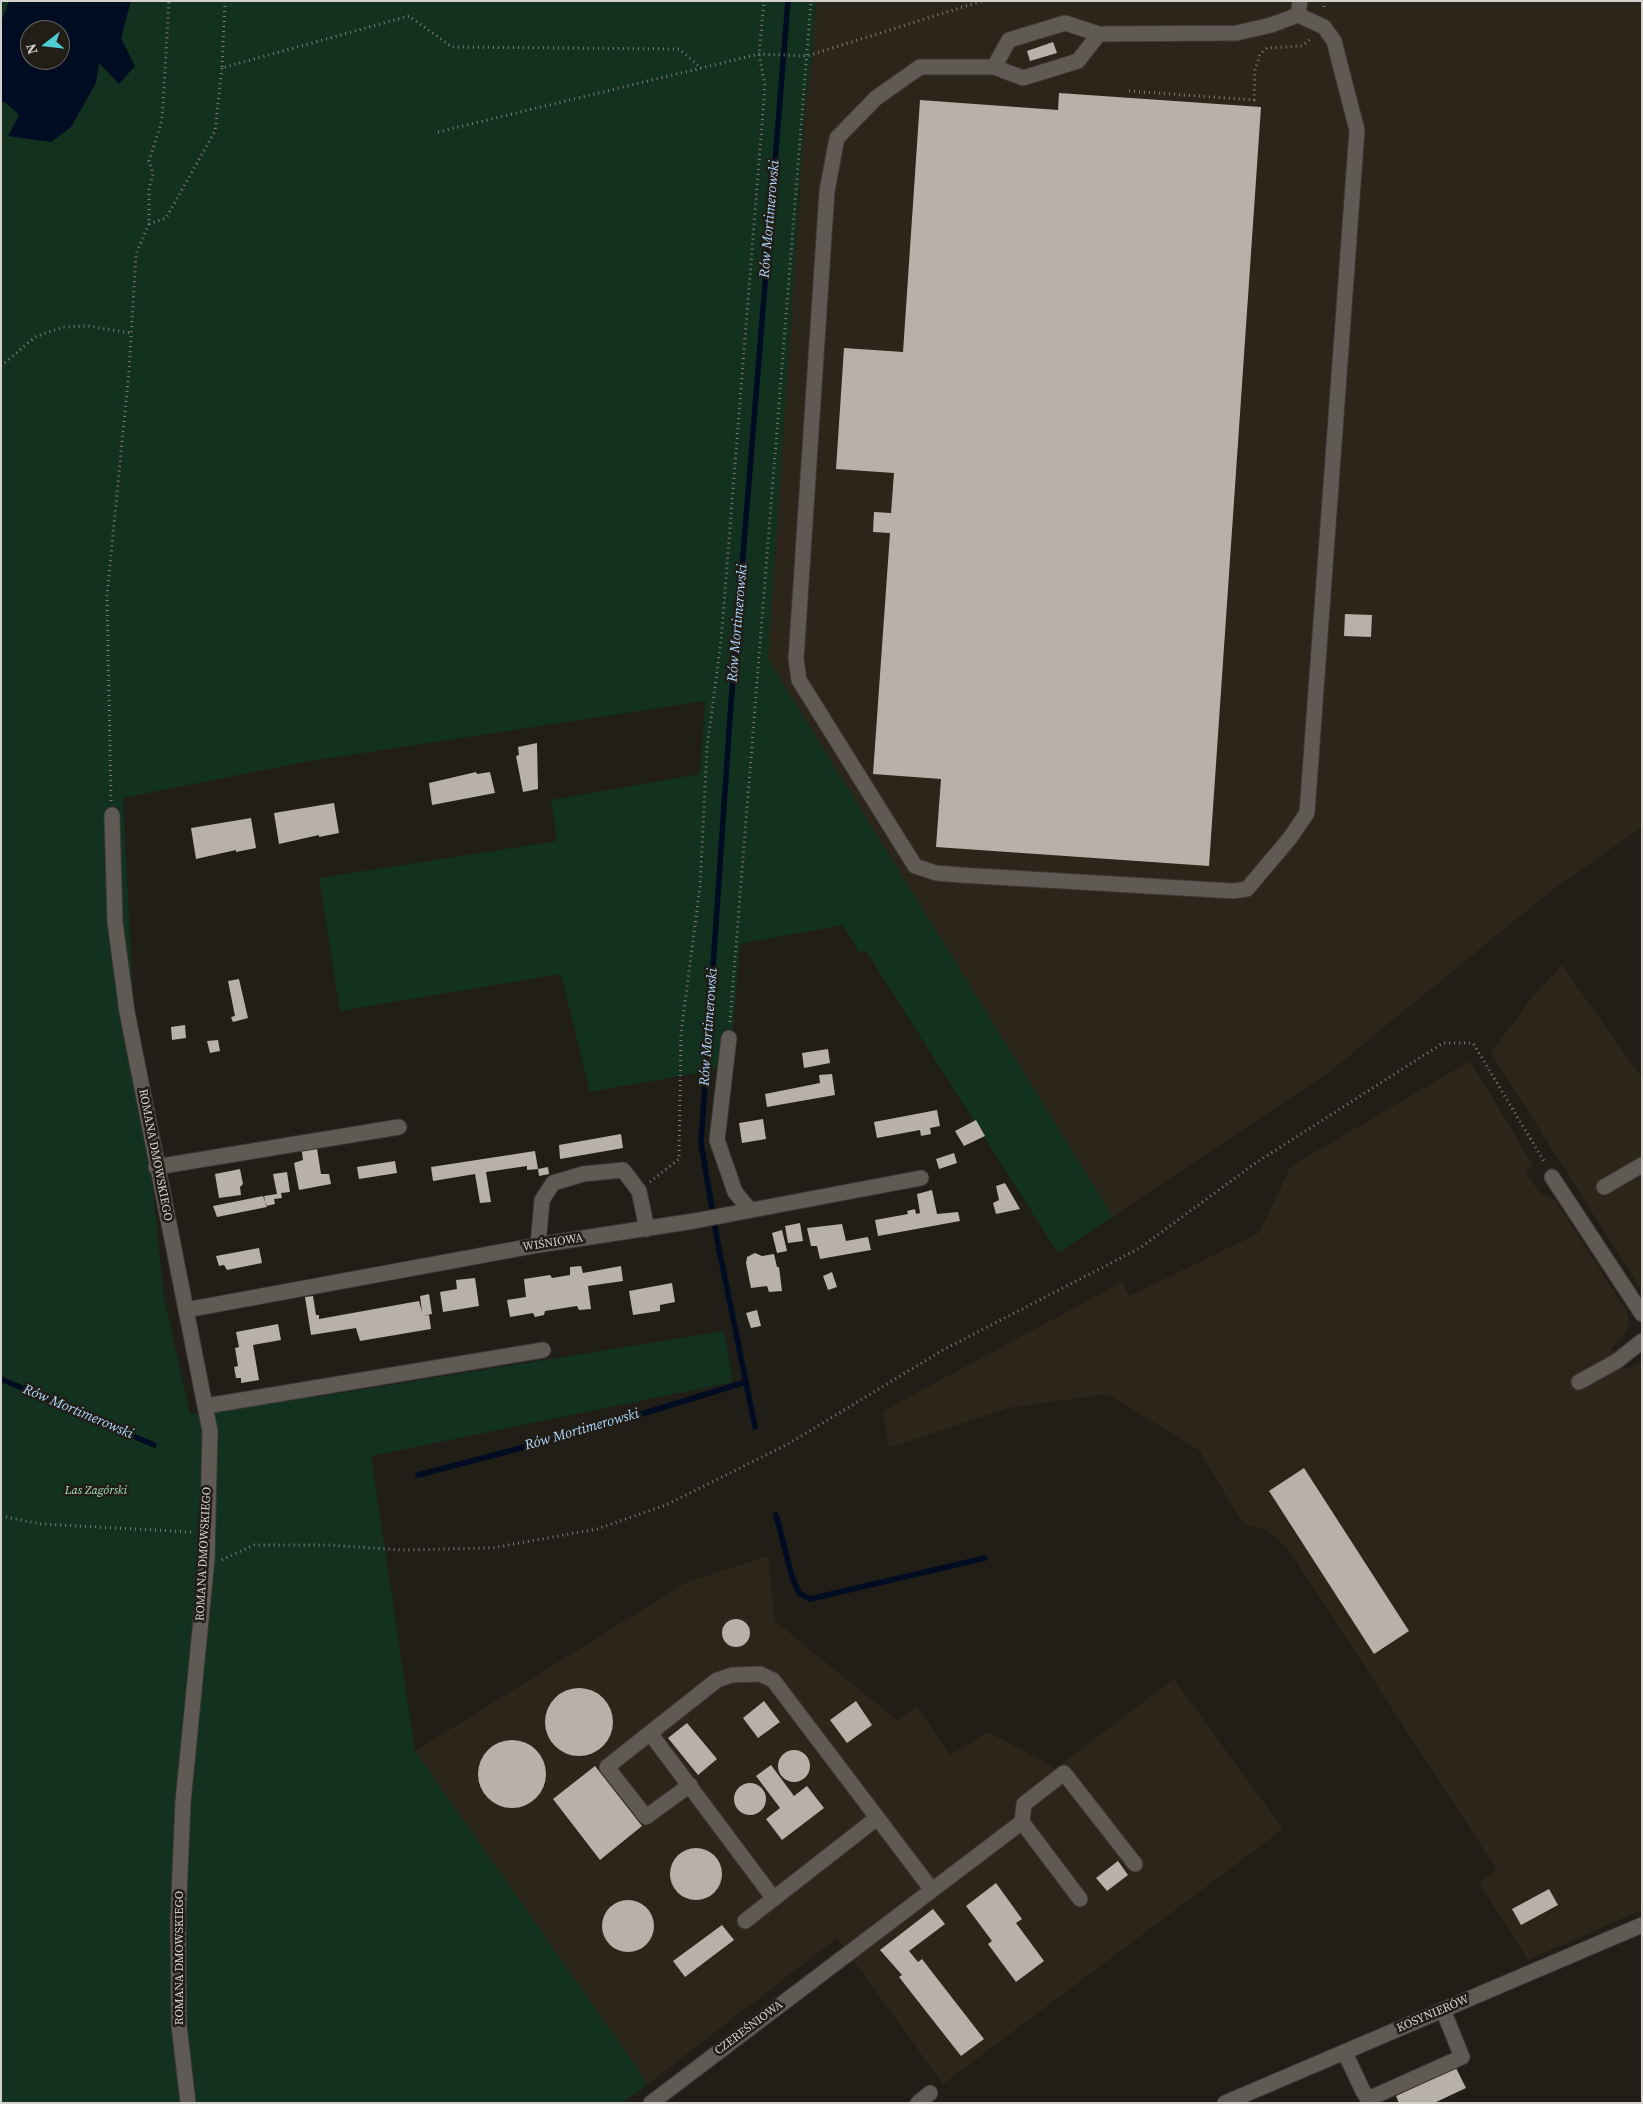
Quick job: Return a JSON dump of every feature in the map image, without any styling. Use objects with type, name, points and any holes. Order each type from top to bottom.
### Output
[{"type":"street","points":[[994,67],[1009,40],[1064,23],[1099,34],[1237,33],[1271,26],[1299,8],[1324,27],[1334,41],[1357,130],[1307,812],[1290,838],[1247,889],[1233,891],[960,875],[936,873],[915,866],[799,680],[796,659],[810,420],[828,191],[836,138],[876,98],[920,67],[994,67],[1023,78],[1078,61],[1099,34]]},
{"type":"street","name":"ROMANA DMOWSKIEGO","points":[[112,815],[115,922],[127,1012],[156,1167],[210,1430],[207,1559],[183,1802],[178,1922],[179,2025],[188,2103]]},
{"type":"street","points":[[729,1038],[717,1140],[736,1192],[750,1210]]},
{"type":"street","points":[[156,1167],[399,1127]]},
{"type":"street","points":[[1604,1188],[1642,1165]]},
{"type":"street","points":[[538,1245],[542,1200],[553,1183],[583,1174],[623,1170],[639,1191],[647,1228]]},
{"type":"street","points":[[1552,1177],[1642,1314]]},
{"type":"street","name":"WIŚNIOWA","points":[[186,1310],[538,1245],[694,1221],[921,1178]]},
{"type":"street","points":[[1579,1382],[1617,1361],[1642,1341]]},
{"type":"street","points":[[206,1406],[543,1350]]},
{"type":"street","points":[[690,1785],[646,1817],[607,1767],[717,1680],[732,1675],[760,1674],[773,1680],[932,1890]]},
{"type":"street","points":[[650,1732],[774,1899]]},
{"type":"street","points":[[1080,1899],[1022,1822],[1024,1804],[1064,1773],[1135,1864]]},
{"type":"street","points":[[745,1921],[877,1818]]},
{"type":"street","name":"CZEREŚNIOWA","points":[[651,2103],[1022,1822]]},
{"type":"street","name":"KOSYNIERÓW","points":[[1225,2103],[1346,2053],[1642,1925]]},
{"type":"street","points":[[1346,2053],[1368,2099],[1462,2057],[1443,2010]]},
{"type":"street","points":[[918,2103],[930,2093]]},
{"type":"path","points":[[112,815],[106,596],[131,333],[136,254],[149,224],[149,189],[153,174],[149,162],[162,120],[169,1]]},
{"type":"path","points":[[149,224],[166,218],[215,131],[222,68],[225,1]]},
{"type":"path","points":[[639,1191],[679,1159],[681,1033],[700,886],[706,748],[721,641],[765,86],[759,54],[764,1]]},
{"type":"path","points":[[729,1038],[811,1]]},
{"type":"path","points":[[438,132],[759,54],[807,56],[982,1]]},
{"type":"path","points":[[1129,91],[1254,100],[1255,70],[1260,54],[1267,48],[1302,46],[1324,27],[1323,1]]},
{"type":"path","points":[[222,68],[409,16],[452,47],[679,49],[701,68]]},
{"type":"path","points":[[1,366],[35,337],[63,326],[88,326],[131,333]]},
{"type":"path","points":[[207,1559],[221,1560],[254,1545],[329,1544],[403,1550],[492,1548],[597,1529],[666,1505],[788,1444],[943,1350],[1140,1248],[1254,1164],[1443,1043],[1473,1043],[1552,1177]]},
{"type":"path","points":[[1,1516],[41,1524],[208,1533]]},
{"type":"shaded area","points":[[815,1],[1642,1],[1642,827],[1551,891],[1328,1073],[1113,1217],[768,659],[806,96],[812,60]]},
{"type":"shaded area","points":[[1562,965],[1642,1078],[1642,1291],[1491,1053],[1532,997]]},
{"type":"shaded area","points":[[1470,1061],[1533,1165],[1526,1174],[1540,1193],[1555,1200],[1628,1313],[1628,1327],[1623,1338],[1611,1349],[1617,1361],[1624,1370],[1642,1362],[1642,1910],[1528,1960],[1479,1883],[1497,1870],[1289,1550],[1267,1530],[1243,1524],[1199,1450],[1107,1394],[1008,1408],[889,1448],[883,1411],[1122,1282],[1129,1296],[1259,1233],[1291,1166]]},
{"type":"shaded area","points":[[768,1556],[775,1621],[897,1720],[917,1707],[950,1755],[988,1732],[1056,1768],[1174,1679],[1283,1829],[943,2084],[837,1938],[648,2084],[415,1751],[687,1582]]},
{"type":"green space","name":"Las Zagórski","points":[[1,1],[816,1],[812,60],[806,96],[768,659],[1113,1217],[1058,1253],[866,951],[859,952],[843,925],[740,944],[730,1067],[590,1092],[561,974],[340,1011],[319,878],[557,841],[551,800],[700,774],[705,701],[304,762],[123,798],[133,995],[164,1297],[190,1414],[315,1397],[724,1331],[733,1382],[371,1456],[415,1751],[648,2084],[622,2103],[1,2103]]},
{"type":"water","points":[[9,1],[131,1],[121,38],[135,66],[119,84],[99,63],[96,83],[71,127],[51,142],[8,136],[19,115],[5,102],[1,102],[1,22]]},
{"type":"building","points":[[1053,42],[1057,53],[1030,61],[1027,51]]},
{"type":"building","points":[[1059,93],[1261,107],[1209,866],[936,847],[941,779],[873,774],[890,533],[873,532],[874,512],[891,513],[894,473],[836,469],[844,348],[903,352],[920,100],[1058,110]]},
{"type":"building","points":[[1345,614],[1372,615],[1371,637],[1344,636]]},
{"type":"building","points":[[537,743],[538,789],[523,792],[516,756],[519,755],[518,747]]},
{"type":"building","points":[[476,772],[477,774],[490,772],[495,793],[432,805],[429,783]]},
{"type":"building","points":[[334,803],[339,833],[319,837],[319,835],[279,844],[274,813]]},
{"type":"building","points":[[251,818],[256,848],[236,852],[236,850],[196,859],[191,828]]},
{"type":"building","points":[[239,979],[248,1018],[233,1022],[231,1017],[235,1016],[228,981]]},
{"type":"building","points":[[185,1025],[186,1038],[172,1040],[171,1027]]},
{"type":"building","points":[[218,1040],[220,1051],[210,1053],[207,1041]]},
{"type":"building","points":[[828,1049],[830,1063],[804,1068],[802,1053]]},
{"type":"building","points":[[832,1074],[835,1095],[767,1107],[765,1094],[820,1083],[819,1075]]},
{"type":"building","points":[[937,1110],[940,1126],[930,1128],[931,1134],[921,1136],[920,1130],[877,1138],[874,1122]]},
{"type":"building","points":[[763,1119],[766,1139],[742,1143],[739,1123]]},
{"type":"building","points":[[976,1120],[985,1136],[964,1146],[955,1131]]},
{"type":"building","points":[[621,1134],[623,1148],[560,1159],[559,1145]]},
{"type":"building","points":[[316,1142],[321,1174],[329,1174],[331,1184],[299,1190],[294,1163],[303,1160],[301,1145]]},
{"type":"building","points":[[535,1151],[538,1169],[527,1170],[527,1166],[486,1172],[491,1202],[480,1203],[475,1174],[433,1181],[431,1167]]},
{"type":"building","points":[[954,1153],[957,1163],[939,1169],[936,1159]]},
{"type":"building","points":[[395,1161],[397,1173],[359,1179],[357,1167]]},
{"type":"building","points":[[548,1167],[549,1174],[539,1176],[538,1169]]},
{"type":"building","points":[[240,1169],[243,1184],[240,1187],[241,1195],[219,1198],[215,1174]]},
{"type":"building","points":[[287,1172],[290,1192],[281,1193],[282,1198],[274,1199],[275,1204],[266,1206],[264,1196],[277,1194],[273,1174]]},
{"type":"building","points":[[1005,1183],[1020,1209],[996,1214],[993,1203],[999,1200],[996,1186]]},
{"type":"building","points":[[932,1190],[937,1214],[958,1212],[960,1221],[878,1236],[875,1220],[908,1214],[907,1211],[915,1209],[916,1214],[920,1213],[917,1194]]},
{"type":"building","points":[[263,1196],[267,1207],[217,1217],[213,1206]]},
{"type":"building","points":[[800,1223],[803,1241],[788,1243],[785,1226]]},
{"type":"building","points":[[842,1224],[846,1241],[868,1237],[871,1250],[820,1259],[817,1246],[811,1246],[807,1228]]},
{"type":"building","points":[[782,1230],[787,1251],[777,1253],[772,1233]]},
{"type":"building","points":[[259,1248],[262,1263],[227,1270],[224,1265],[219,1266],[216,1256]]},
{"type":"building","points":[[755,1253],[762,1256],[774,1254],[777,1267],[779,1267],[782,1291],[769,1292],[767,1286],[751,1288],[746,1263],[747,1257]]},
{"type":"building","points":[[581,1266],[583,1273],[621,1266],[623,1281],[588,1286],[591,1309],[579,1310],[577,1306],[545,1311],[544,1315],[535,1317],[533,1313],[510,1317],[507,1300],[526,1297],[524,1279],[550,1275],[552,1278],[570,1275],[570,1267]]},
{"type":"building","points":[[832,1272],[837,1287],[828,1290],[823,1276]]},
{"type":"building","points":[[475,1278],[479,1306],[443,1312],[440,1292],[457,1289],[456,1280]]},
{"type":"building","points":[[672,1283],[675,1302],[660,1305],[660,1311],[633,1315],[629,1291]]},
{"type":"building","points":[[429,1294],[432,1314],[422,1316],[429,1315],[431,1329],[360,1341],[356,1328],[311,1335],[305,1297],[313,1296],[316,1315],[319,1315],[319,1319],[419,1301],[422,1312],[420,1296]]},
{"type":"building","points":[[757,1310],[761,1326],[751,1328],[746,1313]]},
{"type":"building","points":[[278,1324],[281,1340],[253,1345],[259,1380],[241,1383],[241,1378],[236,1378],[234,1367],[238,1366],[235,1348],[239,1347],[236,1332]]},
{"type":"building","points":[[1304,1468],[1409,1631],[1374,1654],[1269,1491]]},
{"type":"building","points":[[736,1619],[746,1623],[750,1633],[746,1643],[736,1647],[726,1643],[722,1633],[726,1623]]},
{"type":"building","points":[[579,1688],[592,1691],[603,1698],[610,1709],[613,1722],[610,1735],[603,1746],[592,1753],[579,1756],[566,1753],[555,1746],[548,1735],[545,1722],[548,1709],[555,1698],[566,1691]]},
{"type":"building","points":[[764,1701],[780,1722],[758,1738],[743,1718]]},
{"type":"building","points":[[856,1701],[872,1725],[847,1743],[830,1720]]},
{"type":"building","points":[[687,1723],[717,1759],[698,1775],[668,1738]]},
{"type":"building","points":[[512,1740],[525,1743],[536,1750],[543,1761],[546,1774],[543,1787],[536,1798],[525,1805],[512,1808],[499,1805],[488,1798],[481,1787],[478,1774],[481,1761],[488,1750],[499,1743]]},
{"type":"building","points":[[794,1750],[806,1754],[810,1766],[806,1778],[794,1782],[782,1778],[778,1766],[782,1754]]},
{"type":"building","points":[[771,1765],[794,1796],[807,1786],[824,1808],[782,1840],[766,1819],[780,1808],[756,1776]]},
{"type":"building","points":[[595,1766],[642,1826],[600,1860],[553,1799]]},
{"type":"building","points":[[750,1783],[762,1787],[766,1799],[762,1811],[750,1815],[738,1811],[734,1799],[738,1787]]},
{"type":"building","points":[[691,1848],[701,1848],[715,1855],[722,1869],[722,1879],[715,1893],[701,1900],[691,1900],[681,1896],[674,1889],[670,1879],[670,1869],[674,1859],[681,1852]]},
{"type":"building","points":[[1118,1861],[1128,1875],[1107,1891],[1096,1878]]},
{"type":"building","points":[[996,1883],[1022,1919],[1016,1923],[1044,1961],[1016,1982],[988,1944],[992,1941],[966,1906]]},
{"type":"building","points":[[1549,1889],[1558,1905],[1521,1925],[1512,1909]]},
{"type":"building","points":[[623,1900],[633,1900],[643,1904],[650,1911],[654,1926],[650,1941],[643,1948],[633,1952],[623,1952],[613,1948],[606,1941],[602,1931],[602,1921],[606,1911],[613,1904]]},
{"type":"building","points":[[933,1909],[945,1924],[909,1951],[918,1962],[922,1959],[984,2039],[961,2056],[899,1977],[902,1975],[880,1950]]},
{"type":"building","points":[[722,1925],[734,1940],[685,1977],[673,1961]]},
{"type":"building","points":[[1456,2068],[1466,2088],[1434,2103],[1399,2103],[1396,2096]]},
{"type":"waterway","name":"Rów Mortimerowski","points":[[755,1427],[718,1244],[701,1143],[731,703],[788,1]]},
{"type":"waterway","name":"Rów Mortimerowski","points":[[1,1379],[154,1445]]},
{"type":"waterway","name":"Rów Mortimerowski","points":[[418,1475],[586,1431],[746,1382]]},
{"type":"waterway","points":[[776,1515],[792,1577],[799,1593],[810,1599],[985,1558]]}]
